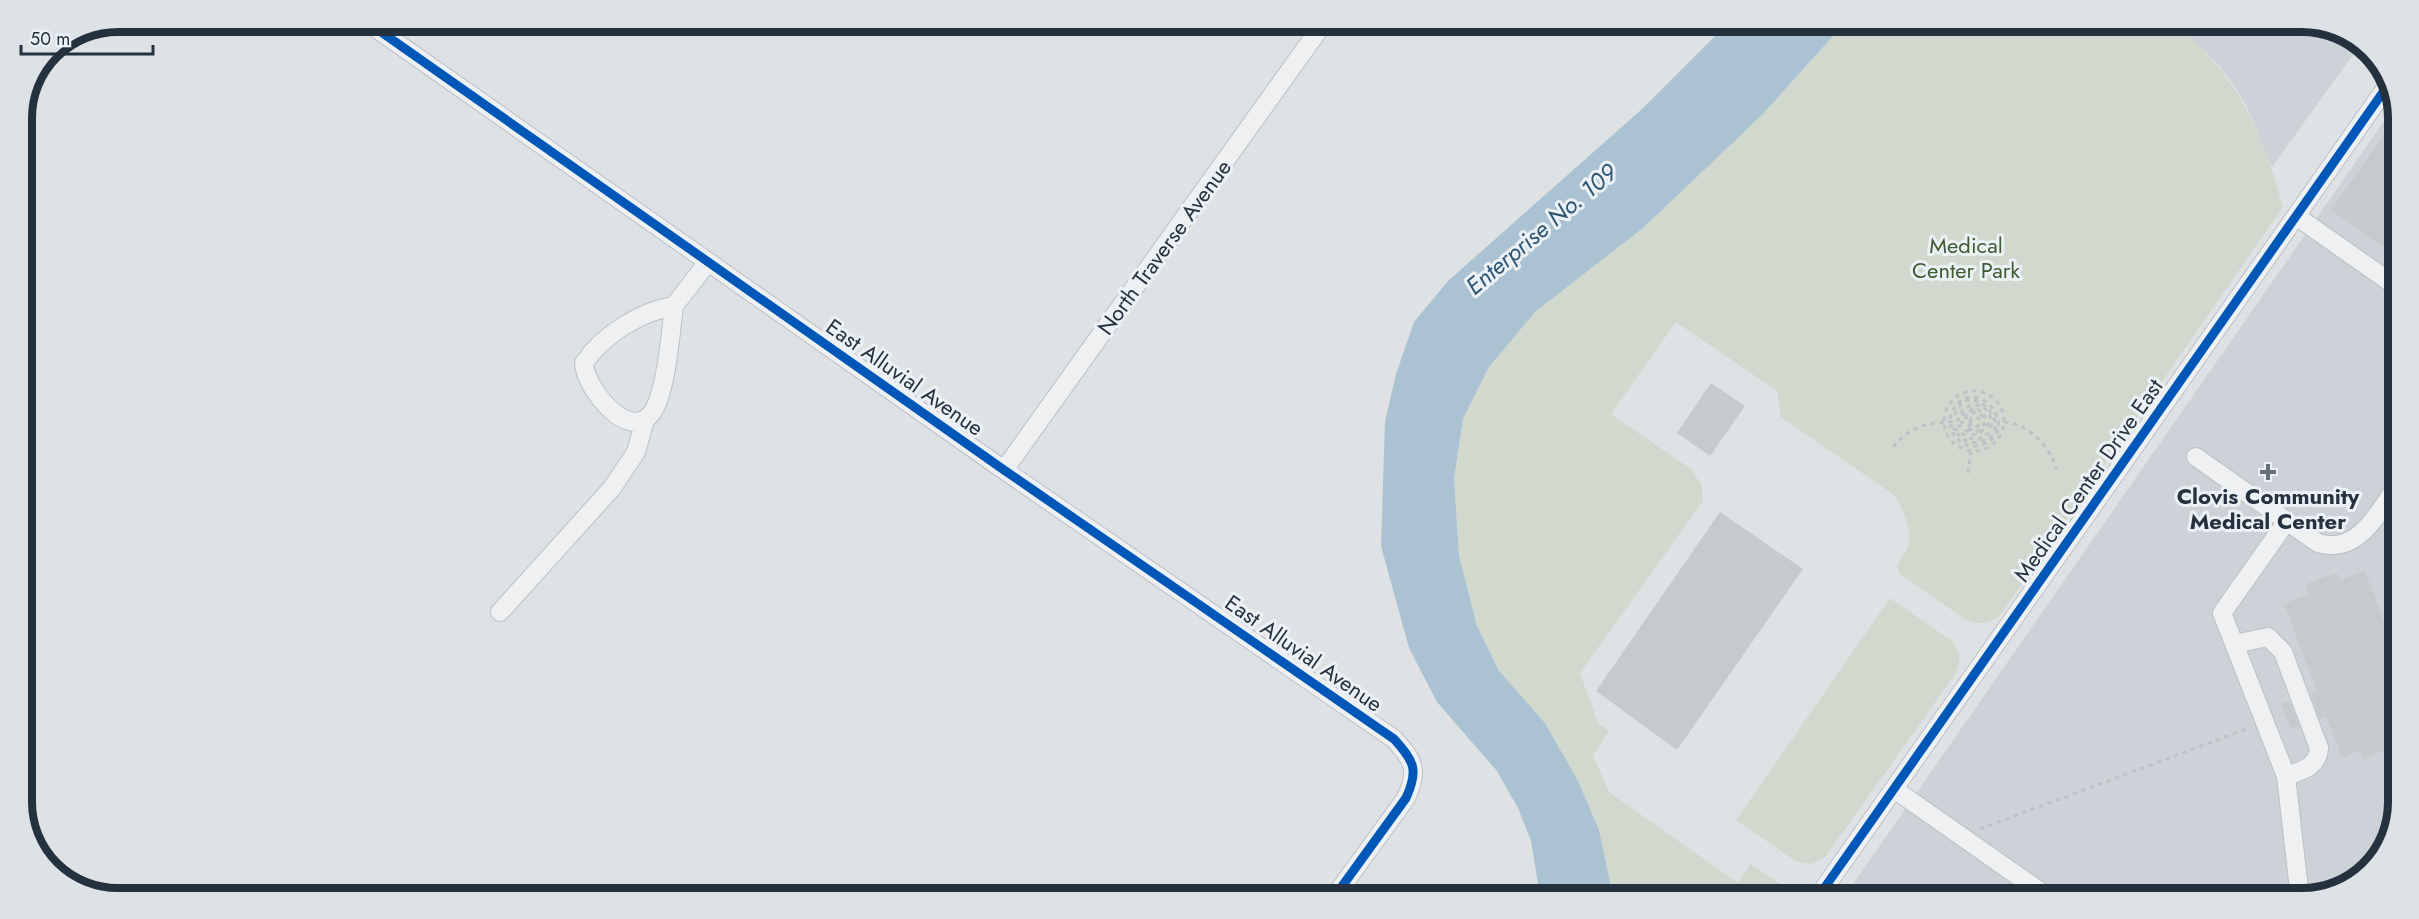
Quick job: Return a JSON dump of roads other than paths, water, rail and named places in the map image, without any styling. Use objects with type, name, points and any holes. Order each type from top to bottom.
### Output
[{"type":"street","name":"East Alluvial Avenue","points":[[381,32],[1004,470],[1394,739],[1407,753],[1414,768],[1413,783],[1406,798],[1342,887]]},
{"type":"street","name":"North Traverse Avenue","points":[[1004,470],[1317,32]]},
{"type":"street","name":"Medical Center Drive East","points":[[1825,887],[2383,91]]},
{"type":"street","points":[[2296,216],[2387,280]]},
{"type":"street","points":[[674,306],[638,318],[607,339],[584,363],[590,385],[603,403],[620,417],[640,422],[652,413],[659,400],[669,356],[674,306],[708,262]]},
{"type":"street","points":[[500,612],[612,488],[636,452],[645,420]]},
{"type":"street","points":[[2196,457],[2318,543],[2327,546],[2344,545],[2363,533],[2388,499]]},
{"type":"street","points":[[2287,521],[2222,613],[2286,776],[2299,887]]},
{"type":"street","points":[[2234,644],[2268,637],[2283,652],[2319,748],[2312,765],[2286,776]]},
{"type":"street","points":[[1894,789],[2034,887]]},
{"type":"water","name":"Enterprise No. 109","points":[[1719,32],[1837,32],[1762,115],[1643,228],[1535,312],[1489,367],[1463,419],[1454,478],[1459,556],[1477,626],[1499,671],[1545,723],[1578,781],[1599,830],[1611,887],[1539,887],[1531,841],[1518,808],[1497,771],[1437,702],[1409,648],[1381,546],[1385,422],[1396,374],[1414,322],[1448,281],[1642,109]]},
{"type":"place","name":"Clovis Community Medical Center","points":[[2268,472]]},
{"type":"park label","name":"Medical Center Park","points":[[1966,258]]}]
